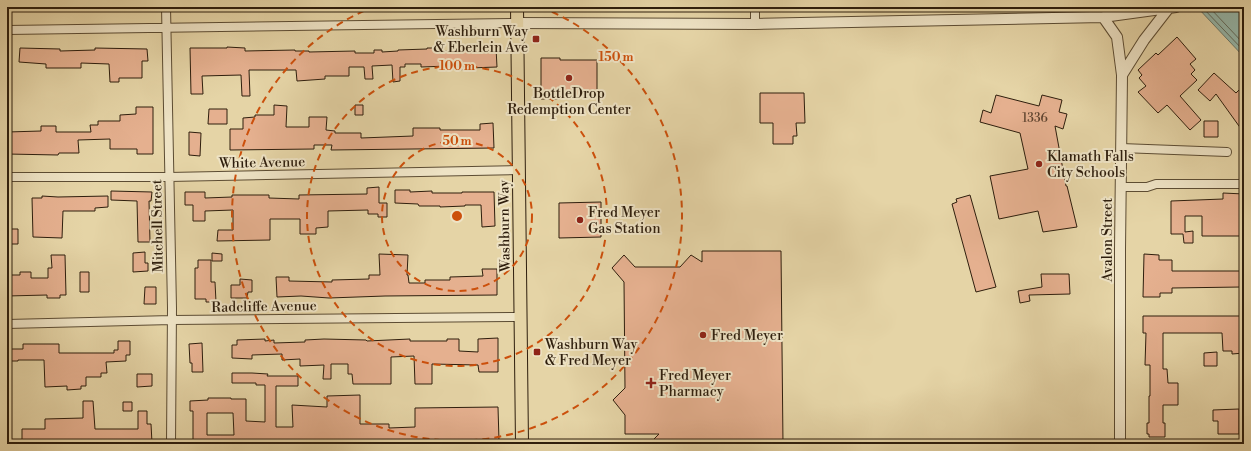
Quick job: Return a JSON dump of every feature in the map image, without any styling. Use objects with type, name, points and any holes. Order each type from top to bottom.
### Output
[{"type":"main road","name":"Washburn Way","points":[[517,7],[522,444]]},
{"type":"street","name":"Mitchell Street","points":[[166,7],[172,320],[171,444]]},
{"type":"street","points":[[755,7],[755,24]]},
{"type":"street","points":[[7,30],[517,23],[755,24],[1103,17],[1172,8]]},
{"type":"street","points":[[1122,75],[1144,40],[1172,8]]},
{"type":"street","name":"Avalon Street","points":[[1103,17],[1117,37],[1122,75],[1120,444]]},
{"type":"street","points":[[1121,148],[1227,152]]},
{"type":"street","name":"White Avenue","points":[[7,177],[170,177],[518,170]]},
{"type":"street","points":[[1121,187],[1147,187],[1156,184],[1244,184]]},
{"type":"street","name":"Radcliffe Avenue","points":[[7,324],[172,320],[521,317]]},
{"type":"water","points":[[1197,7],[1237,7],[1244,15],[1244,57]]},
{"type":"building","points":[[1177,37],[1196,59],[1190,64],[1195,70],[1191,74],[1197,80],[1180,96],[1201,120],[1190,130],[1167,105],[1158,113],[1138,92],[1146,86],[1139,78],[1142,75],[1138,70],[1156,53],[1158,55]]},
{"type":"building","points":[[20,48],[60,49],[60,51],[95,50],[95,48],[147,49],[148,61],[142,61],[142,78],[119,78],[119,82],[110,82],[109,64],[81,63],[81,68],[46,68],[46,64],[19,62]]},
{"type":"building","points":[[190,48],[245,48],[245,51],[355,51],[355,53],[374,53],[374,50],[382,50],[382,52],[427,48],[436,48],[436,51],[474,51],[474,48],[496,48],[497,67],[469,68],[469,70],[448,69],[448,66],[421,67],[421,64],[405,64],[405,67],[400,67],[400,81],[393,82],[392,65],[372,66],[373,79],[365,79],[364,67],[349,67],[349,76],[325,76],[325,79],[297,81],[296,70],[249,70],[250,96],[242,96],[241,75],[202,76],[203,94],[191,94]]},
{"type":"building","name":"BottleDrop Redemption Center","points":[[541,58],[560,58],[560,60],[597,60],[597,97],[561,97],[561,99],[541,99]]},
{"type":"building","points":[[1214,73],[1236,93],[1239,90],[1244,98],[1244,133],[1216,94],[1210,101],[1198,90]]},
{"type":"building","points":[[760,93],[804,93],[805,123],[796,123],[797,136],[793,136],[793,144],[773,144],[773,123],[760,123]]},
{"type":"building","name":"Klamath Falls City Schools","points":[[996,95],[1039,106],[1042,95],[1062,100],[1059,112],[1067,114],[1063,129],[1055,126],[1066,186],[1077,227],[1043,232],[1038,211],[999,219],[990,176],[1028,169],[1020,133],[980,122],[983,110],[991,113]]},
{"type":"building","points":[[274,105],[287,106],[286,127],[309,127],[309,117],[327,117],[326,130],[335,131],[335,133],[361,133],[361,138],[413,136],[413,128],[480,130],[480,124],[493,123],[494,148],[331,150],[332,145],[314,145],[314,149],[230,150],[230,129],[243,129],[243,118],[255,117],[255,115],[274,115]]},
{"type":"building","points":[[355,105],[363,105],[363,115],[355,115]]},
{"type":"building","points":[[136,107],[153,107],[153,154],[137,154],[137,149],[110,149],[110,139],[78,140],[79,153],[59,153],[58,155],[7,154],[7,132],[41,131],[41,126],[56,126],[56,132],[91,132],[90,125],[98,125],[98,121],[120,121],[120,115],[136,114]]},
{"type":"building","points":[[209,109],[227,109],[227,124],[208,124]]},
{"type":"building","points":[[1204,121],[1218,121],[1218,137],[1204,137]]},
{"type":"building","points":[[189,132],[201,133],[200,156],[189,155]]},
{"type":"building","points":[[379,187],[379,203],[387,203],[387,217],[378,217],[378,214],[368,214],[368,210],[328,211],[328,227],[316,228],[316,234],[300,234],[300,219],[270,219],[270,240],[217,241],[218,230],[233,230],[233,210],[205,211],[205,221],[193,221],[193,205],[185,205],[185,192],[205,192],[205,198],[232,197],[232,195],[269,195],[269,198],[299,199],[299,195],[367,194],[367,188]]},
{"type":"building","points":[[395,190],[410,190],[410,192],[432,191],[432,193],[494,192],[495,226],[482,227],[481,205],[440,207],[395,203]]},
{"type":"building","points":[[111,191],[152,192],[151,201],[149,201],[150,242],[138,242],[137,201],[111,200]]},
{"type":"building","points":[[1223,193],[1244,194],[1244,236],[1202,236],[1202,216],[1185,216],[1185,232],[1193,231],[1193,243],[1184,243],[1183,234],[1171,234],[1171,201],[1223,199]]},
{"type":"building","points":[[970,195],[996,287],[976,292],[952,204],[957,202],[956,199]]},
{"type":"building","points":[[42,196],[108,196],[108,207],[95,208],[95,211],[63,211],[62,238],[33,237],[32,198],[42,198]]},
{"type":"building","points":[[601,202],[601,237],[559,238],[559,203]]},
{"type":"building","points":[[8,229],[18,229],[18,244],[7,244]]},
{"type":"building","name":"Fred Meyer","points":[[702,251],[781,251],[783,444],[649,444],[659,434],[625,434],[625,415],[613,400],[625,388],[624,282],[612,268],[624,255],[635,267],[680,267],[691,255],[702,262]]},
{"type":"building","points":[[145,252],[145,263],[148,263],[148,271],[133,272],[133,253]]},
{"type":"building","points":[[212,253],[222,254],[222,261],[212,261]]},
{"type":"building","points":[[379,254],[408,255],[407,275],[409,283],[425,283],[425,280],[450,280],[450,277],[483,276],[482,269],[497,269],[497,295],[329,298],[301,296],[277,297],[276,277],[289,277],[289,281],[332,282],[332,280],[369,279],[369,275],[380,275]]},
{"type":"building","points":[[1144,254],[1159,255],[1159,260],[1172,260],[1172,271],[1241,271],[1241,287],[1172,288],[1172,293],[1160,293],[1160,297],[1143,297]]},
{"type":"building","points":[[51,255],[65,255],[66,295],[60,295],[60,298],[47,298],[47,295],[7,296],[7,275],[20,275],[20,272],[31,272],[31,278],[48,278],[48,268],[52,268]]},
{"type":"building","points":[[198,260],[211,260],[211,282],[215,282],[216,302],[206,302],[206,299],[195,299],[195,268],[198,268]]},
{"type":"building","points":[[80,272],[89,272],[89,292],[80,292]]},
{"type":"building","points":[[1041,274],[1069,274],[1070,294],[1029,295],[1030,301],[1020,303],[1018,291],[1042,287]]},
{"type":"building","points":[[240,279],[252,280],[252,292],[248,292],[247,298],[231,298],[231,285],[240,285]]},
{"type":"building","points":[[145,287],[156,287],[156,304],[144,304]]},
{"type":"building","points":[[1143,316],[1244,316],[1244,353],[1232,354],[1232,351],[1223,351],[1222,333],[1163,333],[1163,369],[1167,369],[1168,383],[1178,383],[1178,405],[1163,405],[1165,437],[1149,437],[1149,434],[1147,434],[1147,423],[1149,423],[1150,365],[1145,365],[1146,333],[1143,333]]},
{"type":"building","points":[[498,338],[498,372],[479,372],[478,365],[432,364],[432,384],[415,384],[414,356],[391,357],[391,384],[353,384],[352,374],[348,374],[348,364],[331,364],[331,379],[323,379],[324,365],[300,366],[300,359],[282,360],[282,354],[252,355],[252,359],[232,358],[232,345],[237,345],[237,340],[265,339],[265,341],[274,340],[274,343],[305,342],[305,340],[324,339],[367,341],[410,339],[410,341],[447,341],[447,339],[459,339],[459,351],[478,352],[478,339]]},
{"type":"building","points":[[118,341],[130,341],[130,355],[126,355],[126,361],[106,362],[107,373],[101,373],[101,377],[86,377],[86,386],[81,386],[81,389],[67,390],[67,386],[45,387],[44,360],[7,361],[7,349],[23,349],[23,344],[59,344],[59,353],[114,353],[114,350],[118,350]]},
{"type":"building","points":[[202,343],[203,372],[192,372],[189,344]]},
{"type":"building","points":[[1217,352],[1217,366],[1204,366],[1204,353]]},
{"type":"building","points":[[232,373],[268,374],[267,376],[298,376],[298,386],[276,386],[276,427],[293,427],[292,405],[327,407],[327,396],[360,395],[360,424],[389,424],[389,428],[415,427],[415,408],[498,407],[499,441],[409,441],[409,443],[373,444],[308,444],[272,442],[272,444],[193,444],[193,411],[190,411],[190,401],[208,400],[208,398],[246,399],[246,421],[265,422],[265,385],[256,385],[256,383],[232,383]],"holes":[[[207,413],[233,413],[234,435],[207,435]]]},
{"type":"building","points":[[137,374],[152,374],[152,386],[137,387]]},
{"type":"building","points":[[83,401],[93,401],[95,429],[138,429],[138,411],[147,411],[147,424],[151,424],[152,443],[22,444],[22,429],[45,429],[45,419],[83,418]]},
{"type":"building","points":[[123,402],[132,402],[132,411],[123,411]]},
{"type":"building","points":[[1239,409],[1239,434],[1218,434],[1218,421],[1213,421],[1213,410]]},
{"type":"place","name":"Washburn Way & Eberlein Ave","points":[[536,39]]},
{"type":"place","name":"BottleDrop Redemption Center","points":[[569,78]]},
{"type":"place","name":"Klamath Falls City Schools","points":[[1039,164]]},
{"type":"place","name":"Fred Meyer Gas Station","points":[[580,220]]},
{"type":"place","name":"Fred Meyer","points":[[703,335]]},
{"type":"place","name":"Washburn Way & Fred Meyer","points":[[537,352]]},
{"type":"place","name":"Fred Meyer Pharmacy","points":[[651,383]]}]
